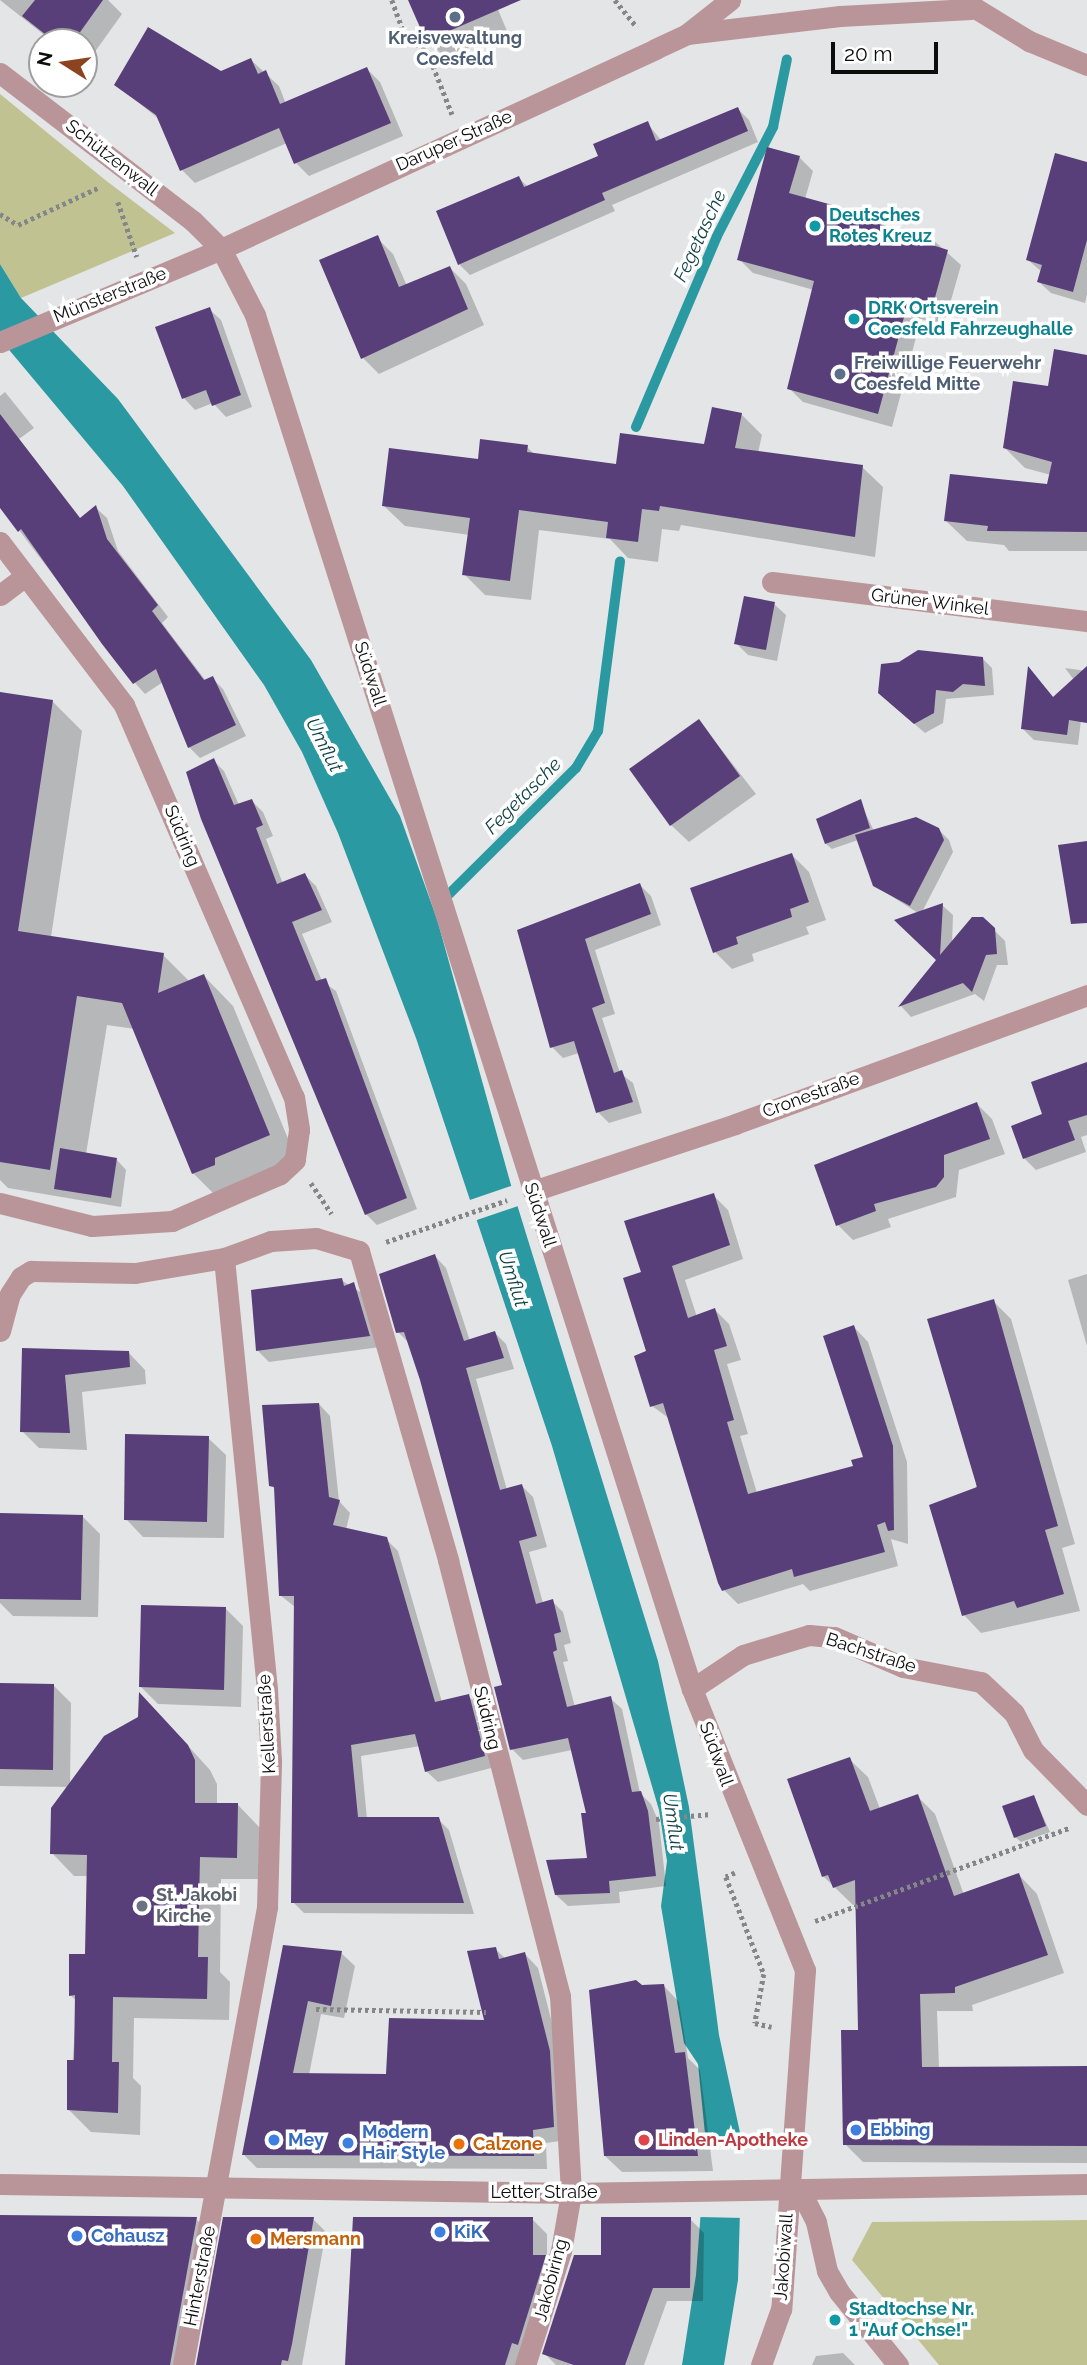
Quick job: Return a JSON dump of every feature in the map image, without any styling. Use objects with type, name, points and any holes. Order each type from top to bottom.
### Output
[{"type":"street","name":"Daruper Straße","points":[[221,249],[687,34],[730,0]]},
{"type":"street","name":"Daruper Straße","points":[[687,34],[966,4]]},
{"type":"street","points":[[966,4],[1029,41],[1087,65]]},
{"type":"street","name":"Schützenwall","points":[[0,73],[126,168],[221,249]]},
{"type":"street","name":"Münsterstraße","points":[[0,342],[63,313],[221,249]]},
{"type":"street","name":"Südwall","points":[[221,249],[255,315],[527,1193],[692,1689],[730,1792],[805,1970],[789,2188]]},
{"type":"street","name":"Südring","points":[[0,542],[124,705],[294,1097],[299,1130],[295,1160]]},
{"type":"street","points":[[0,595],[25,576]]},
{"type":"street","name":"Grüner Winkel","points":[[772,582],[1087,621]]},
{"type":"street","name":"Cronestraße","points":[[527,1193],[735,1124],[1087,995]]},
{"type":"street","points":[[0,1203],[92,1226],[172,1221],[261,1184],[295,1160]]},
{"type":"street","points":[[2,1321],[20,1277],[31,1270],[135,1273],[224,1258],[271,1241],[316,1237],[359,1251]]},
{"type":"street","name":"Südring","points":[[359,1251],[448,1560],[560,1996],[571,2193]]},
{"type":"street","name":"Kellerstraße","points":[[217,2187],[267,1907],[271,1761],[224,1258]]},
{"type":"street","name":"Bachstraße","points":[[692,1689],[743,1655],[809,1635],[834,1637],[903,1667],[981,1682],[1014,1713],[1033,1750],[1087,1805]]},
{"type":"street","name":"Letter Straße","points":[[0,2184],[571,2193],[1087,2184]]},
{"type":"street","name":"Hinterstraße","points":[[183,2365],[217,2187]]},
{"type":"street","points":[[789,2188],[806,2202],[816,2222],[827,2272],[839,2292],[898,2365]]},
{"type":"street","name":"Jakobiwall","points":[[761,2365],[781,2309],[789,2188]]},
{"type":"street","name":"Jakobiring","points":[[526,2365],[561,2251],[571,2193]]},
{"type":"path","points":[[392,0],[405,35],[428,53],[462,138]]},
{"type":"path","points":[[0,214],[18,225],[108,183],[126,168]]},
{"type":"path","points":[[108,183],[116,194],[145,281]]},
{"type":"path","points":[[295,1160],[359,1251],[527,1193]]},
{"type":"path","points":[[656,1819],[696,1814]]},
{"type":"path","points":[[790,1931],[1077,1826]]},
{"type":"path","points":[[731,1875],[726,1877],[764,1974],[755,2023],[762,2025]]},
{"type":"path","points":[[316,2009],[486,2012]]},
{"type":"green space","points":[[0,94],[175,233],[21,298],[0,264]]},
{"type":"green space","points":[[1087,2220],[1087,2365],[939,2365],[852,2260],[872,2222]]},
{"type":"water","name":"Umflut","points":[[0,264],[21,298],[118,399],[311,660],[400,816],[437,919],[511,1185],[658,1661],[689,1807],[719,2035],[742,2142],[738,2280],[724,2365],[682,2365],[696,2275],[706,2144],[698,2064],[684,2043],[661,1906],[667,1861],[659,1810],[552,1446],[416,1038],[338,833],[302,752],[264,685],[123,486],[0,339]]},
{"type":"pier","points":[[514,1185],[521,1205],[471,1222],[464,1202]]},
{"type":"pier","points":[[746,2144],[744,2218],[699,2217],[702,2145]]},
{"type":"building","points":[[35,0],[103,0],[83,28],[37,28],[22,16]]},
{"type":"building","points":[[408,0],[521,0],[426,41]]},
{"type":"building","points":[[148,27],[221,71],[251,58],[258,74],[266,70],[280,104],[367,67],[391,123],[294,164],[279,128],[180,171],[156,115],[114,85]]},
{"type":"building","points":[[738,107],[748,131],[602,193],[605,200],[458,265],[436,211],[519,176],[524,187],[598,156],[593,144],[648,121],[656,141]]},
{"type":"building","points":[[767,147],[800,156],[789,193],[836,206],[835,213],[934,238],[932,245],[948,250],[931,312],[907,306],[878,414],[787,389],[814,281],[737,260]]},
{"type":"building","points":[[1055,153],[1087,162],[1087,240],[1073,292],[1037,282],[1042,265],[1026,260]]},
{"type":"building","points":[[378,235],[399,287],[450,266],[468,309],[361,359],[319,260]]},
{"type":"building","points":[[210,307],[241,395],[212,406],[206,390],[182,399],[155,327]]},
{"type":"building","points":[[1054,349],[1087,355],[1087,532],[987,531],[988,526],[944,521],[950,474],[1047,484],[1052,462],[1003,448],[1013,381],[1048,386]]},
{"type":"building","points":[[712,407],[742,413],[735,448],[863,465],[855,537],[660,506],[659,511],[642,509],[638,542],[606,538],[608,522],[519,510],[510,581],[462,575],[470,518],[382,506],[389,448],[478,459],[480,439],[528,445],[527,452],[616,464],[620,433],[704,444]]},
{"type":"building","points":[[0,414],[80,518],[96,505],[107,539],[158,605],[152,611],[204,680],[213,676],[236,725],[188,748],[156,669],[133,684],[102,644],[21,529],[18,532],[0,508]]},
{"type":"building","points":[[744,596],[775,602],[766,650],[734,644]]},
{"type":"building","points":[[918,650],[983,657],[985,686],[963,684],[953,692],[936,690],[934,713],[914,724],[878,693],[881,664],[899,662]]},
{"type":"building","points":[[1028,666],[1053,697],[1087,666],[1087,723],[1069,720],[1067,735],[1021,729]]},
{"type":"building","points":[[0,692],[53,700],[18,931],[164,953],[158,993],[204,974],[270,1135],[215,1158],[215,1165],[192,1174],[122,1003],[77,996],[50,1170],[0,1162]]},
{"type":"building","points":[[699,719],[740,776],[670,826],[629,769]]},
{"type":"building","points":[[214,758],[234,805],[252,799],[263,825],[256,828],[277,884],[305,873],[322,910],[292,922],[316,981],[326,978],[407,1198],[365,1215],[201,819],[186,772]]},
{"type":"building","points":[[861,799],[870,828],[825,844],[816,819]]},
{"type":"building","points":[[916,817],[939,828],[944,840],[910,906],[873,886],[855,835]]},
{"type":"building","points":[[1087,841],[1087,923],[1071,924],[1058,845]]},
{"type":"building","points":[[792,853],[809,902],[790,909],[792,917],[736,937],[738,944],[713,953],[690,888]]},
{"type":"building","points":[[640,883],[651,914],[585,939],[605,1003],[592,1008],[614,1073],[622,1070],[633,1102],[596,1113],[574,1041],[550,1048],[517,930]]},
{"type":"building","points":[[943,903],[940,955],[972,917],[983,917],[995,928],[997,954],[986,955],[972,992],[963,983],[898,1007],[936,960],[894,920]]},
{"type":"building","points":[[1087,1062],[1087,1115],[1068,1121],[1075,1140],[1023,1159],[1011,1126],[1042,1114],[1031,1082]]},
{"type":"building","points":[[977,1102],[990,1139],[944,1155],[944,1177],[936,1187],[874,1204],[876,1211],[836,1226],[814,1165]]},
{"type":"building","points":[[60,1148],[117,1158],[111,1198],[54,1189]]},
{"type":"building","points":[[714,1193],[730,1245],[672,1266],[688,1318],[715,1308],[727,1346],[714,1350],[734,1420],[727,1422],[748,1494],[853,1466],[851,1460],[863,1457],[823,1336],[854,1325],[893,1446],[894,1530],[888,1531],[885,1522],[877,1525],[885,1552],[794,1577],[792,1569],[722,1591],[663,1403],[650,1407],[634,1356],[646,1351],[623,1278],[641,1272],[624,1221]]},
{"type":"building","points":[[435,1254],[464,1341],[495,1331],[504,1358],[466,1368],[500,1490],[522,1484],[537,1536],[519,1541],[536,1604],[553,1599],[561,1632],[554,1634],[557,1650],[553,1652],[567,1707],[611,1696],[632,1792],[641,1791],[648,1811],[656,1876],[609,1881],[610,1893],[555,1895],[546,1860],[587,1858],[581,1813],[586,1813],[568,1738],[510,1750],[494,1687],[502,1685],[420,1380],[404,1332],[396,1333],[379,1274]]},
{"type":"building","points":[[342,1278],[344,1286],[354,1282],[370,1336],[256,1351],[251,1290]]},
{"type":"building","points":[[994,1299],[1058,1526],[1045,1530],[1064,1594],[1017,1608],[1014,1601],[962,1616],[929,1505],[977,1487],[927,1319]]},
{"type":"building","points":[[22,1348],[129,1351],[130,1367],[65,1375],[70,1433],[20,1432]]},
{"type":"building","points":[[319,1403],[329,1497],[340,1500],[333,1525],[387,1537],[435,1702],[469,1694],[485,1756],[425,1772],[415,1734],[351,1745],[358,1817],[439,1817],[464,1903],[291,1903],[294,1596],[279,1596],[274,1487],[269,1486],[262,1405]]},
{"type":"building","points":[[125,1434],[209,1436],[207,1522],[124,1520]]},
{"type":"building","points":[[0,1513],[83,1515],[81,1600],[0,1599]]},
{"type":"building","points":[[141,1605],[226,1607],[224,1690],[139,1687]]},
{"type":"building","points":[[0,1683],[54,1684],[53,1770],[0,1769]]},
{"type":"building","name":"St. Jakobi Kirche","points":[[139,1692],[188,1745],[195,1760],[195,1803],[238,1803],[237,1858],[200,1857],[198,1957],[208,1957],[207,1999],[113,1997],[112,2062],[119,2062],[118,2113],[67,2110],[67,2060],[74,2060],[75,1995],[69,1996],[69,1954],[85,1954],[87,1855],[50,1854],[51,1808],[104,1736],[138,1717]]},
{"type":"building","points":[[850,1757],[870,1811],[918,1794],[954,1896],[1019,1873],[1048,1955],[955,1987],[955,1993],[920,1994],[922,2067],[1087,2066],[1087,2146],[843,2145],[841,2030],[858,2030],[855,1880],[833,1888],[828,1875],[822,1877],[787,1779]]},
{"type":"building","points":[[1034,1795],[1046,1826],[1014,1838],[1002,1806]]},
{"type":"building","points":[[283,1945],[342,1951],[331,2006],[308,2001],[293,2073],[386,2074],[389,2018],[484,2020],[467,1951],[496,1947],[499,1959],[525,1952],[550,2051],[554,2127],[533,2130],[534,2156],[242,2155]]},
{"type":"building","points":[[636,1980],[642,1985],[664,1984],[675,2053],[685,2052],[698,2156],[604,2156],[589,1990]]},
{"type":"building","points":[[0,2215],[197,2217],[170,2365],[0,2365]]},
{"type":"building","points":[[223,2217],[314,2217],[292,2344],[288,2361],[282,2360],[281,2365],[196,2365]]},
{"type":"building","points":[[353,2217],[533,2217],[533,2255],[546,2255],[518,2345],[512,2343],[505,2365],[345,2365]]},
{"type":"building","points":[[601,2217],[691,2217],[690,2288],[653,2288],[625,2365],[574,2365],[542,2354],[574,2255],[601,2255]]},
{"type":"waterway","name":"Fegetasche","points":[[636,427],[717,236],[773,127],[787,59]]},
{"type":"waterway","name":"Fegetasche","points":[[442,901],[576,768],[598,731],[620,561]]},
{"type":"place","name":"Kreisvewaltung Coesfeld","points":[[455,17]]},
{"type":"place","name":"Deutsches Rotes Kreuz","points":[[815,226]]},
{"type":"place","name":"DRK Ortsverein Coesfeld Fahrzeughalle","points":[[854,319]]},
{"type":"place","name":"Freiwillige Feuerwehr Coesfeld Mitte","points":[[840,374]]},
{"type":"place","name":"St. Jakobi Kirche","points":[[142,1906]]},
{"type":"place","name":"Ebbing","points":[[856,2130]]},
{"type":"place","name":"Mey","points":[[274,2140]]},
{"type":"place","name":"Linden-Apotheke","points":[[644,2140]]},
{"type":"place","name":"Modern Hair Style","points":[[348,2143]]},
{"type":"place","name":"Calzone","points":[[459,2144]]},
{"type":"place","name":"KiK","points":[[440,2232]]},
{"type":"place","name":"Cohausz","points":[[77,2236]]},
{"type":"place","name":"Mersmann","points":[[256,2239]]},
{"type":"place","name":"Stadtochse Nr. 1 \"Auf Ochse!\"","points":[[835,2320]]}]
